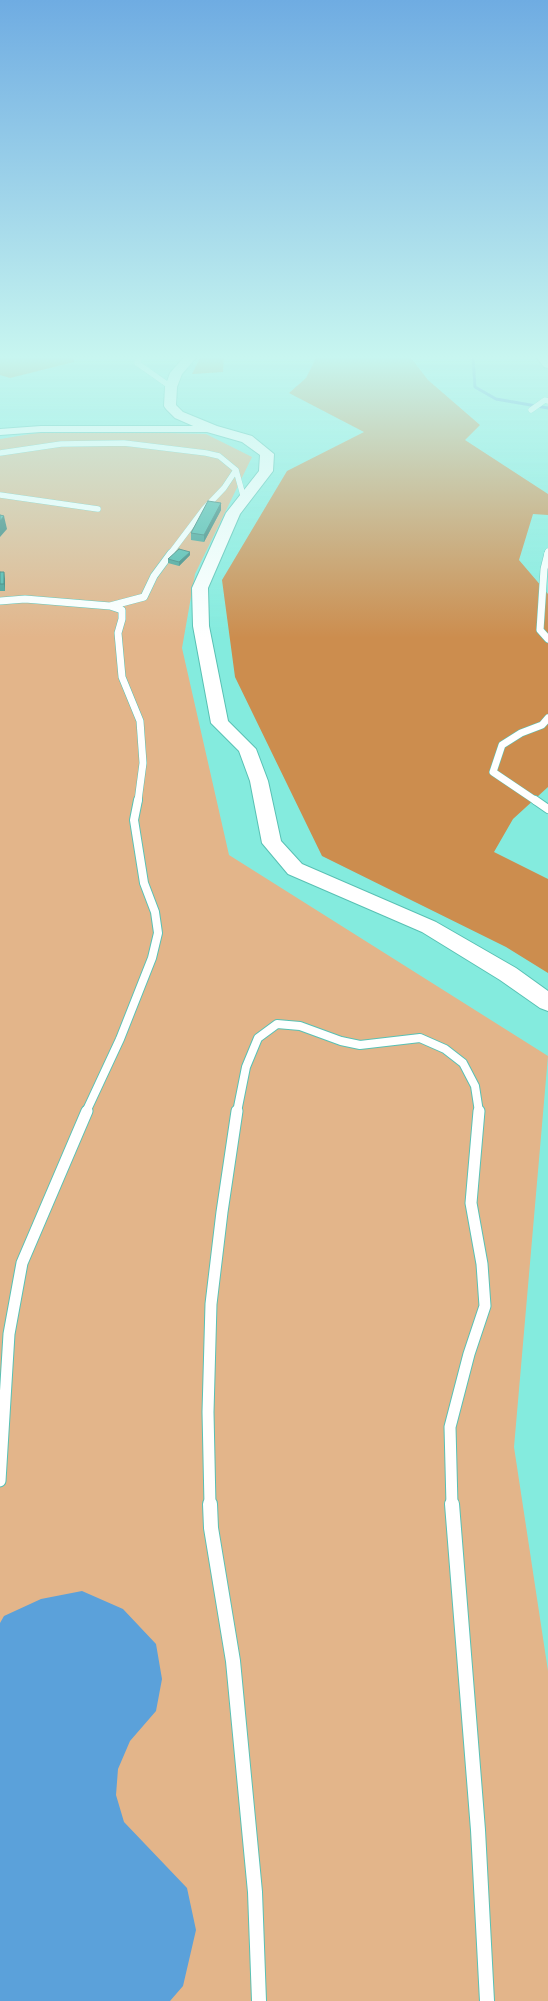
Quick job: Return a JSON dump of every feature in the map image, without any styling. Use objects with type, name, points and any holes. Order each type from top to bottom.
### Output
[{"type":"street","points":[[264,451],[267,454],[266,470],[233,513],[200,588],[201,626],[220,723],[247,749],[259,781],[272,843],[295,869],[429,927],[508,974],[548,1002]]},
{"type":"lane","points":[[0,453],[11,451]]},
{"type":"lane","points":[[185,451],[219,456],[236,470],[244,499]]},
{"type":"lane","points":[[110,606],[144,597],[154,576],[204,509],[224,488],[236,470]]},
{"type":"lane","points":[[0,495],[98,509]]},
{"type":"lane","points":[[0,500],[9,496]]},
{"type":"lane","points":[[548,552],[544,569],[540,630],[548,639]]},
{"type":"lane","points":[[0,601],[26,599],[110,606],[122,610],[122,619],[118,633],[122,677],[140,721],[143,763],[141,788],[134,820],[144,883],[155,912],[158,933],[152,958],[122,1032],[75,1137],[22,1263],[9,1334],[0,1481]]},
{"type":"lane","points":[[548,718],[542,725],[521,733],[502,745],[495,762],[493,772],[548,809]]},
{"type":"lane","points":[[260,2001],[255,1892],[233,1661],[211,1528],[208,1412],[211,1304],[222,1212],[238,1108],[246,1066],[258,1038],[277,1024],[300,1026],[341,1041],[360,1045],[420,1038],[445,1049],[463,1063],[475,1086],[479,1112],[471,1203],[482,1264],[485,1306],[469,1354],[450,1427],[452,1517],[461,1610],[478,1830],[487,2001]]},
{"type":"shaded area","points":[[0,451],[241,451],[252,457],[195,574],[182,648],[229,855],[548,1056],[514,1447],[548,1671],[548,2001],[0,2001]]},
{"type":"shaded area","points":[[326,451],[482,451],[548,494],[548,515],[533,514],[519,560],[548,594],[548,787],[513,819],[494,852],[548,879],[548,973],[506,947],[322,856],[235,677],[222,580],[287,471]]},
{"type":"water","points":[[82,1591],[123,1609],[156,1644],[162,1679],[156,1711],[130,1741],[118,1769],[116,1795],[124,1822],[187,1888],[196,1930],[183,1986],[170,2001],[0,2001],[0,1623],[4,1616],[41,1599]]},
{"type":"building","points":[[208,501],[221,503],[204,535],[191,533]]},
{"type":"building","points":[[0,515],[4,516],[0,521]]},
{"type":"building","points":[[179,549],[190,552],[179,562],[168,559]]},
{"type":"building","points":[[0,572],[4,572],[4,584],[0,584]]}]
